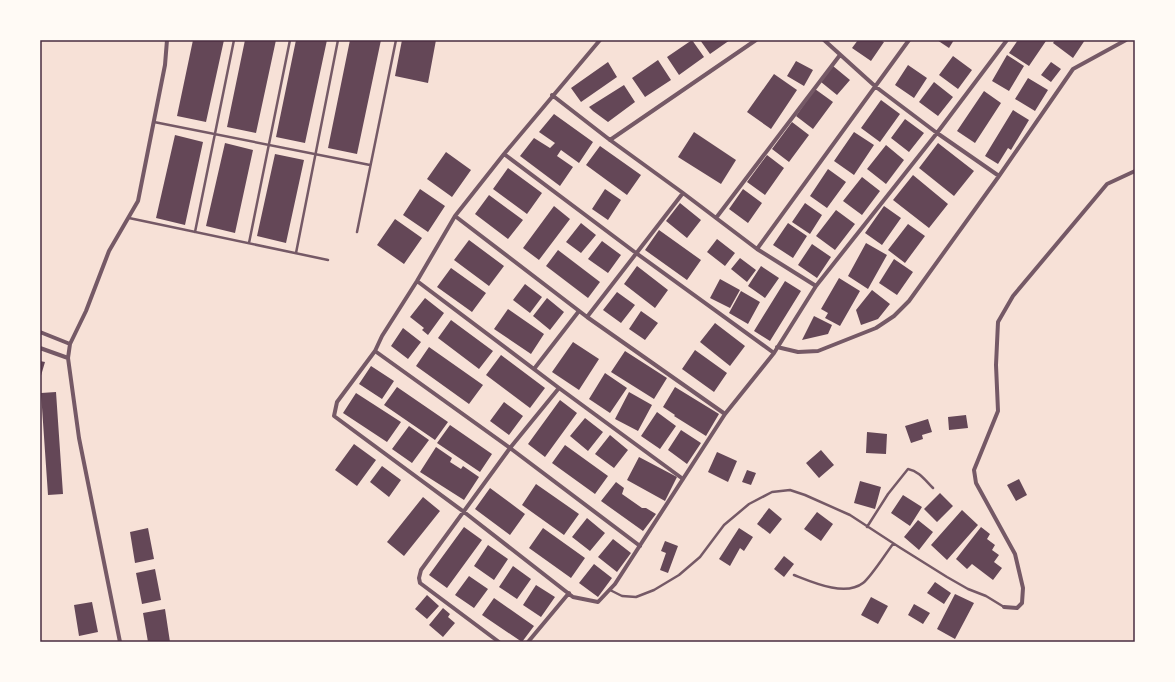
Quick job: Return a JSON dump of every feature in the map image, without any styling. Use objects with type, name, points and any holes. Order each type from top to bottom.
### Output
[{"type":"street","points":[[120,642],[79,438],[68,358],[70,344],[86,311],[109,251],[138,201],[165,65],[166,40]]},
{"type":"street","points":[[600,40],[552,95],[455,216],[417,281],[382,336],[375,351],[337,402],[334,416],[464,512],[573,597],[598,602],[615,584],[724,414],[774,353],[816,286],[937,133],[1007,40]]},
{"type":"street","points":[[610,140],[756,40]]},
{"type":"street","points":[[824,40],[876,87],[937,133],[999,176]]},
{"type":"street","points":[[757,249],[909,40]]},
{"type":"street","points":[[777,347],[798,352],[818,351],[876,328],[894,316],[909,301],[999,176],[1073,69],[1122,41]]},
{"type":"street","points":[[716,218],[840,55]]},
{"type":"street","points":[[552,95],[757,249],[816,286]]},
{"type":"street","points":[[504,154],[636,253],[774,353]]},
{"type":"street","points":[[1004,608],[1017,608],[1022,603],[1023,588],[1015,554],[976,483],[974,470],[998,411],[996,365],[998,322],[1013,296],[1107,184],[1135,171]]},
{"type":"street","points":[[587,317],[683,193]]},
{"type":"street","points":[[455,216],[587,317],[724,414]]},
{"type":"street","points":[[417,281],[683,479]]},
{"type":"street","points":[[534,369],[579,310]]},
{"type":"street","points":[[40,332],[70,344]]},
{"type":"street","points":[[40,348],[68,358]]},
{"type":"street","points":[[375,351],[510,448],[640,546]]},
{"type":"street","points":[[499,642],[420,583],[419,578],[422,570],[510,448],[559,388]]},
{"type":"street","points":[[528,642],[569,593]]},
{"type":"lane","points":[[195,232],[234,40]]},
{"type":"lane","points":[[249,243],[290,40]]},
{"type":"lane","points":[[296,253],[338,40]]},
{"type":"lane","points":[[357,232],[396,40]]},
{"type":"lane","points":[[154,122],[268,146],[370,165]]},
{"type":"lane","points":[[128,218],[328,260]]},
{"type":"lane","points":[[867,527],[888,494],[908,469],[919,473],[933,488]]},
{"type":"lane","points":[[610,590],[622,596],[636,597],[654,590],[679,576],[700,557],[724,525],[749,504],[772,492],[790,490],[850,515],[893,544],[968,589],[986,596],[1004,608]]},
{"type":"lane","points":[[794,575],[823,586],[851,588],[862,584],[893,544]]},
{"type":"building","points":[[193,40],[224,40],[206,122],[177,116]]},
{"type":"building","points":[[245,40],[276,40],[256,133],[227,127]]},
{"type":"building","points":[[296,40],[327,40],[305,143],[276,137]]},
{"type":"building","points":[[350,40],[381,40],[357,154],[328,148]]},
{"type":"building","points":[[402,40],[436,40],[428,83],[395,76]]},
{"type":"building","points":[[692,40],[704,57],[679,75],[667,57]]},
{"type":"building","points":[[700,40],[730,40],[710,54]]},
{"type":"building","points":[[858,40],[880,40],[884,42],[871,61],[852,48]]},
{"type":"building","points":[[937,40],[954,40],[949,48]]},
{"type":"building","points":[[1018,40],[1046,41],[1029,66],[1009,53]]},
{"type":"building","points":[[1055,40],[1085,40],[1073,58],[1053,43]]},
{"type":"building","points":[[1007,55],[1024,66],[1009,91],[992,81]]},
{"type":"building","points":[[953,56],[972,70],[958,89],[939,75]]},
{"type":"building","points":[[658,60],[671,80],[645,97],[632,78]]},
{"type":"building","points":[[796,61],[813,70],[804,86],[787,76]]},
{"type":"building","points":[[608,62],[617,77],[581,102],[571,88]]},
{"type":"building","points":[[1051,62],[1061,69],[1051,82],[1041,75]]},
{"type":"building","points":[[908,65],[927,78],[914,98],[895,85]]},
{"type":"building","points":[[833,66],[850,80],[837,95],[821,82]]},
{"type":"building","points":[[774,74],[797,90],[771,129],[747,112]]},
{"type":"building","points":[[1028,78],[1048,90],[1035,111],[1015,99]]},
{"type":"building","points":[[934,82],[953,97],[938,116],[919,102]]},
{"type":"building","points":[[624,85],[635,102],[608,122],[589,107]]},
{"type":"building","points":[[815,89],[833,102],[813,129],[796,116]]},
{"type":"building","points":[[984,91],[1001,103],[975,143],[957,131]]},
{"type":"building","points":[[881,100],[900,114],[880,142],[861,128]]},
{"type":"building","points":[[1013,110],[1029,120],[1011,150],[1008,148],[998,164],[985,156]]},
{"type":"building","points":[[554,114],[593,142],[579,163],[561,150],[557,156],[573,167],[560,186],[520,156],[534,138],[550,148],[555,143],[539,132]]},
{"type":"building","points":[[905,119],[924,133],[909,152],[891,138]]},
{"type":"building","points":[[792,122],[809,135],[789,162],[772,149]]},
{"type":"building","points":[[694,132],[736,160],[721,184],[678,157]]},
{"type":"building","points":[[854,132],[874,145],[854,175],[834,161]]},
{"type":"building","points":[[175,135],[203,142],[185,225],[156,218]]},
{"type":"building","points":[[225,143],[253,150],[235,233],[206,226]]},
{"type":"building","points":[[938,143],[974,171],[954,196],[919,168]]},
{"type":"building","points":[[886,145],[904,160],[886,184],[867,169]]},
{"type":"building","points":[[600,146],[641,175],[627,195],[586,165]]},
{"type":"building","points":[[446,152],[471,170],[452,197],[427,179]]},
{"type":"building","points":[[275,154],[304,160],[286,243],[257,236]]},
{"type":"building","points":[[767,155],[784,168],[765,195],[747,182]]},
{"type":"building","points":[[508,168],[542,193],[527,214],[493,189]]},
{"type":"building","points":[[828,169],[846,182],[827,208],[810,196]]},
{"type":"building","points":[[913,175],[948,204],[929,228],[893,200]]},
{"type":"building","points":[[862,177],[880,191],[862,215],[843,201]]},
{"type":"building","points":[[420,189],[445,206],[428,232],[403,215]]},
{"type":"building","points":[[605,189],[621,200],[608,220],[592,209]]},
{"type":"building","points":[[743,189],[762,203],[748,223],[729,209]]},
{"type":"building","points":[[489,195],[523,220],[508,239],[475,214]]},
{"type":"building","points":[[680,203],[701,220],[687,238],[666,221]]},
{"type":"building","points":[[805,203],[822,215],[810,234],[792,222]]},
{"type":"building","points":[[554,206],[570,219],[539,260],[523,248]]},
{"type":"building","points":[[884,206],[901,218],[882,245],[865,233]]},
{"type":"building","points":[[836,210],[855,224],[835,250],[816,236]]},
{"type":"building","points":[[395,219],[422,238],[404,264],[377,245]]},
{"type":"building","points":[[581,223],[596,235],[581,253],[566,242]]},
{"type":"building","points":[[788,223],[807,236],[793,258],[773,245]]},
{"type":"building","points":[[908,224],[925,236],[905,263],[888,250]]},
{"type":"building","points":[[659,230],[701,260],[687,280],[645,250]]},
{"type":"building","points":[[717,239],[735,253],[725,266],[707,252]]},
{"type":"building","points":[[469,240],[504,266],[489,286],[454,260]]},
{"type":"building","points":[[602,241],[621,255],[608,273],[588,259]]},
{"type":"building","points":[[866,243],[887,255],[868,289],[848,276]]},
{"type":"building","points":[[812,244],[831,257],[817,278],[798,265]]},
{"type":"building","points":[[558,250],[600,282],[588,298],[546,266]]},
{"type":"building","points":[[740,258],[756,270],[747,282],[731,269]]},
{"type":"building","points":[[894,259],[913,272],[897,295],[879,283]]},
{"type":"building","points":[[637,266],[668,290],[655,308],[624,284]]},
{"type":"building","points":[[761,266],[779,278],[765,298],[748,286]]},
{"type":"building","points":[[451,268],[486,293],[472,312],[437,287]]},
{"type":"building","points":[[839,278],[860,291],[840,326],[825,318],[828,313],[821,309]]},
{"type":"building","points":[[720,279],[740,290],[730,308],[710,298]]},
{"type":"building","points":[[785,281],[801,291],[770,341],[754,331]]},
{"type":"building","points":[[525,284],[542,297],[530,313],[513,300]]},
{"type":"building","points":[[872,290],[890,304],[878,319],[861,325],[856,310]]},
{"type":"building","points":[[741,291],[760,302],[748,324],[729,313]]},
{"type":"building","points":[[617,292],[635,305],[621,323],[603,310]]},
{"type":"building","points":[[425,298],[444,313],[428,335],[422,330],[424,328],[410,317]]},
{"type":"building","points":[[547,298],[564,312],[550,330],[533,316]]},
{"type":"building","points":[[508,309],[544,334],[531,354],[494,329]]},
{"type":"building","points":[[641,311],[658,323],[645,340],[629,329]]},
{"type":"building","points":[[814,316],[832,325],[828,334],[802,340]]},
{"type":"building","points":[[451,320],[493,351],[479,369],[438,338]]},
{"type":"building","points":[[715,323],[745,346],[730,366],[700,342]]},
{"type":"building","points":[[403,328],[421,342],[408,359],[391,346]]},
{"type":"building","points":[[573,342],[599,359],[579,390],[552,372]]},
{"type":"building","points":[[429,347],[483,385],[469,404],[416,366]]},
{"type":"building","points":[[695,350],[727,373],[714,392],[682,369]]},
{"type":"building","points":[[625,351],[667,378],[654,399],[611,372]]},
{"type":"building","points":[[501,355],[545,388],[530,408],[486,375]]},
{"type":"building","points":[[40,361],[45,362],[40,379]]},
{"type":"building","points":[[371,366],[394,381],[382,399],[359,384]]},
{"type":"building","points":[[605,373],[627,388],[610,413],[589,399]]},
{"type":"building","points":[[397,387],[448,422],[435,440],[384,405]]},
{"type":"building","points":[[675,387],[719,414],[706,436],[674,416],[675,415],[663,407]]},
{"type":"building","points":[[56,392],[63,494],[48,495],[41,393]]},
{"type":"building","points":[[629,392],[652,405],[638,431],[615,419]]},
{"type":"building","points":[[356,393],[401,422],[387,442],[343,413]]},
{"type":"building","points":[[560,400],[577,413],[545,457],[528,444]]},
{"type":"building","points":[[504,402],[523,416],[509,435],[490,421]]},
{"type":"building","points":[[657,412],[676,426],[660,449],[641,436]]},
{"type":"building","points":[[966,415],[968,428],[949,430],[948,417]]},
{"type":"building","points":[[585,418],[603,432],[588,451],[570,436]]},
{"type":"building","points":[[928,419],[932,432],[922,435],[923,439],[911,443],[905,426]]},
{"type":"building","points":[[450,425],[492,454],[480,472],[437,443]]},
{"type":"building","points":[[409,426],[429,440],[412,463],[392,449]]},
{"type":"building","points":[[681,430],[701,443],[687,464],[668,450]]},
{"type":"building","points":[[867,432],[887,434],[886,454],[866,453]]},
{"type":"building","points":[[610,435],[628,450],[614,468],[595,454]]},
{"type":"building","points":[[354,444],[376,460],[357,486],[335,470]]},
{"type":"building","points":[[565,445],[608,476],[595,494],[552,463]]},
{"type":"building","points":[[436,447],[452,458],[450,462],[461,469],[463,466],[479,477],[464,500],[420,472]]},
{"type":"building","points":[[821,450],[834,465],[819,478],[806,463]]},
{"type":"building","points":[[717,452],[737,461],[728,482],[708,472]]},
{"type":"building","points":[[639,457],[677,477],[665,501],[627,480]]},
{"type":"building","points":[[382,466],[401,480],[389,497],[370,482]]},
{"type":"building","points":[[747,470],[756,473],[751,485],[742,482]]},
{"type":"building","points":[[1019,479],[1027,495],[1016,501],[1007,485]]},
{"type":"building","points":[[860,481],[881,487],[875,509],[854,503]]},
{"type":"building","points":[[616,482],[624,488],[622,494],[642,508],[646,508],[656,514],[643,531],[601,501]]},
{"type":"building","points":[[536,484],[579,514],[564,535],[522,505]]},
{"type":"building","points":[[490,488],[525,514],[510,535],[475,509]]},
{"type":"building","points":[[940,493],[953,506],[937,522],[924,509]]},
{"type":"building","points":[[903,495],[922,507],[910,526],[891,513]]},
{"type":"building","points":[[423,497],[440,511],[404,556],[387,542]]},
{"type":"building","points":[[769,508],[782,519],[770,534],[757,524]]},
{"type":"building","points":[[962,510],[978,525],[947,560],[931,545]]},
{"type":"building","points":[[817,512],[833,524],[821,541],[804,529]]},
{"type":"building","points":[[587,518],[605,533],[590,551],[572,537]]},
{"type":"building","points":[[918,520],[933,532],[919,550],[904,537]]},
{"type":"building","points":[[464,527],[482,540],[447,588],[429,575]]},
{"type":"building","points":[[981,527],[990,534],[987,539],[995,545],[992,550],[999,555],[994,562],[1002,568],[993,580],[972,564],[967,569],[956,559]]},
{"type":"building","points":[[148,528],[154,559],[135,563],[130,532]]},
{"type":"building","points":[[543,528],[585,558],[571,578],[529,548]]},
{"type":"building","points":[[739,528],[753,537],[744,551],[740,548],[730,566],[719,559]]},
{"type":"building","points":[[613,539],[631,553],[617,572],[598,557]]},
{"type":"building","points":[[665,541],[678,546],[668,573],[660,570],[666,553],[661,551]]},
{"type":"building","points":[[488,545],[508,559],[494,580],[474,566]]},
{"type":"building","points":[[784,556],[794,564],[784,577],[774,569]]},
{"type":"building","points":[[594,564],[612,578],[598,597],[579,583]]},
{"type":"building","points":[[513,566],[531,579],[517,599],[499,587]]},
{"type":"building","points":[[155,569],[161,600],[142,604],[136,573]]},
{"type":"building","points":[[469,576],[488,589],[474,608],[455,595]]},
{"type":"building","points":[[935,582],[951,593],[944,604],[927,593]]},
{"type":"building","points":[[536,585],[555,597],[541,617],[523,605]]},
{"type":"building","points":[[955,594],[974,603],[955,639],[937,629]]},
{"type":"building","points":[[427,595],[439,606],[427,619],[415,609]]},
{"type":"building","points":[[871,597],[888,606],[878,624],[861,615]]},
{"type":"building","points":[[494,598],[534,626],[522,642],[482,615]]},
{"type":"building","points":[[92,602],[98,632],[79,636],[74,605]]},
{"type":"building","points":[[914,604],[930,613],[923,624],[908,615]]},
{"type":"building","points":[[443,608],[450,614],[448,617],[455,623],[443,637],[429,625]]},
{"type":"building","points":[[165,609],[170,642],[148,642],[143,613]]}]
